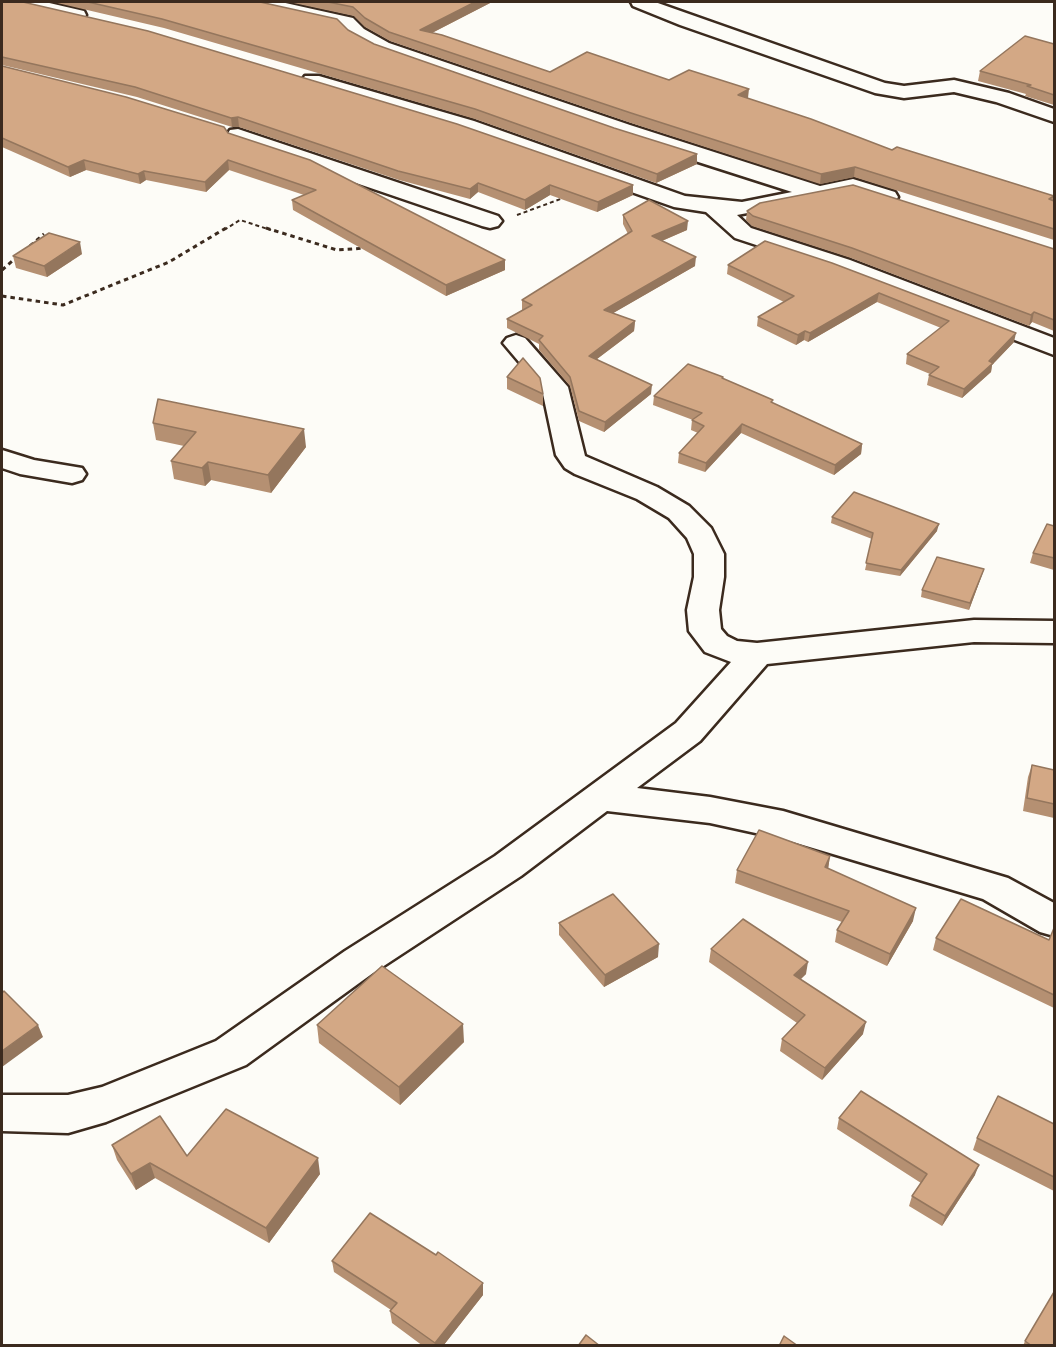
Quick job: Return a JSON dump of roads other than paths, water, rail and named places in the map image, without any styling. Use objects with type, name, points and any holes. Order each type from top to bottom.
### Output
[{"type":"street","points":[[24,2],[99,20]]},
{"type":"street","points":[[259,2],[346,22],[357,33],[382,47],[644,137],[816,192]]},
{"type":"street","points":[[640,2],[687,21],[882,89],[904,92],[954,86],[1002,97],[1054,116]]},
{"type":"street","points":[[293,75],[466,126],[682,202],[742,209],[853,186],[909,205]]},
{"type":"street","points":[[238,135],[490,221]]},
{"type":"street","points":[[714,207],[743,233],[841,265],[1054,347]]},
{"type":"street","points":[[516,344],[555,387],[570,454],[575,462],[647,493],[679,512],[700,535],[709,554],[709,577],[703,610],[705,631],[716,644],[731,651],[757,654],[974,631],[1054,632]]},
{"type":"street","points":[[2,459],[30,468],[72,474]]},
{"type":"street","points":[[2,1113],[68,1114],[106,1104],[231,1053],[359,962],[508,866],[688,732],[757,654]]},
{"type":"street","points":[[600,797],[710,810],[783,825],[995,888],[1054,921]]}]
